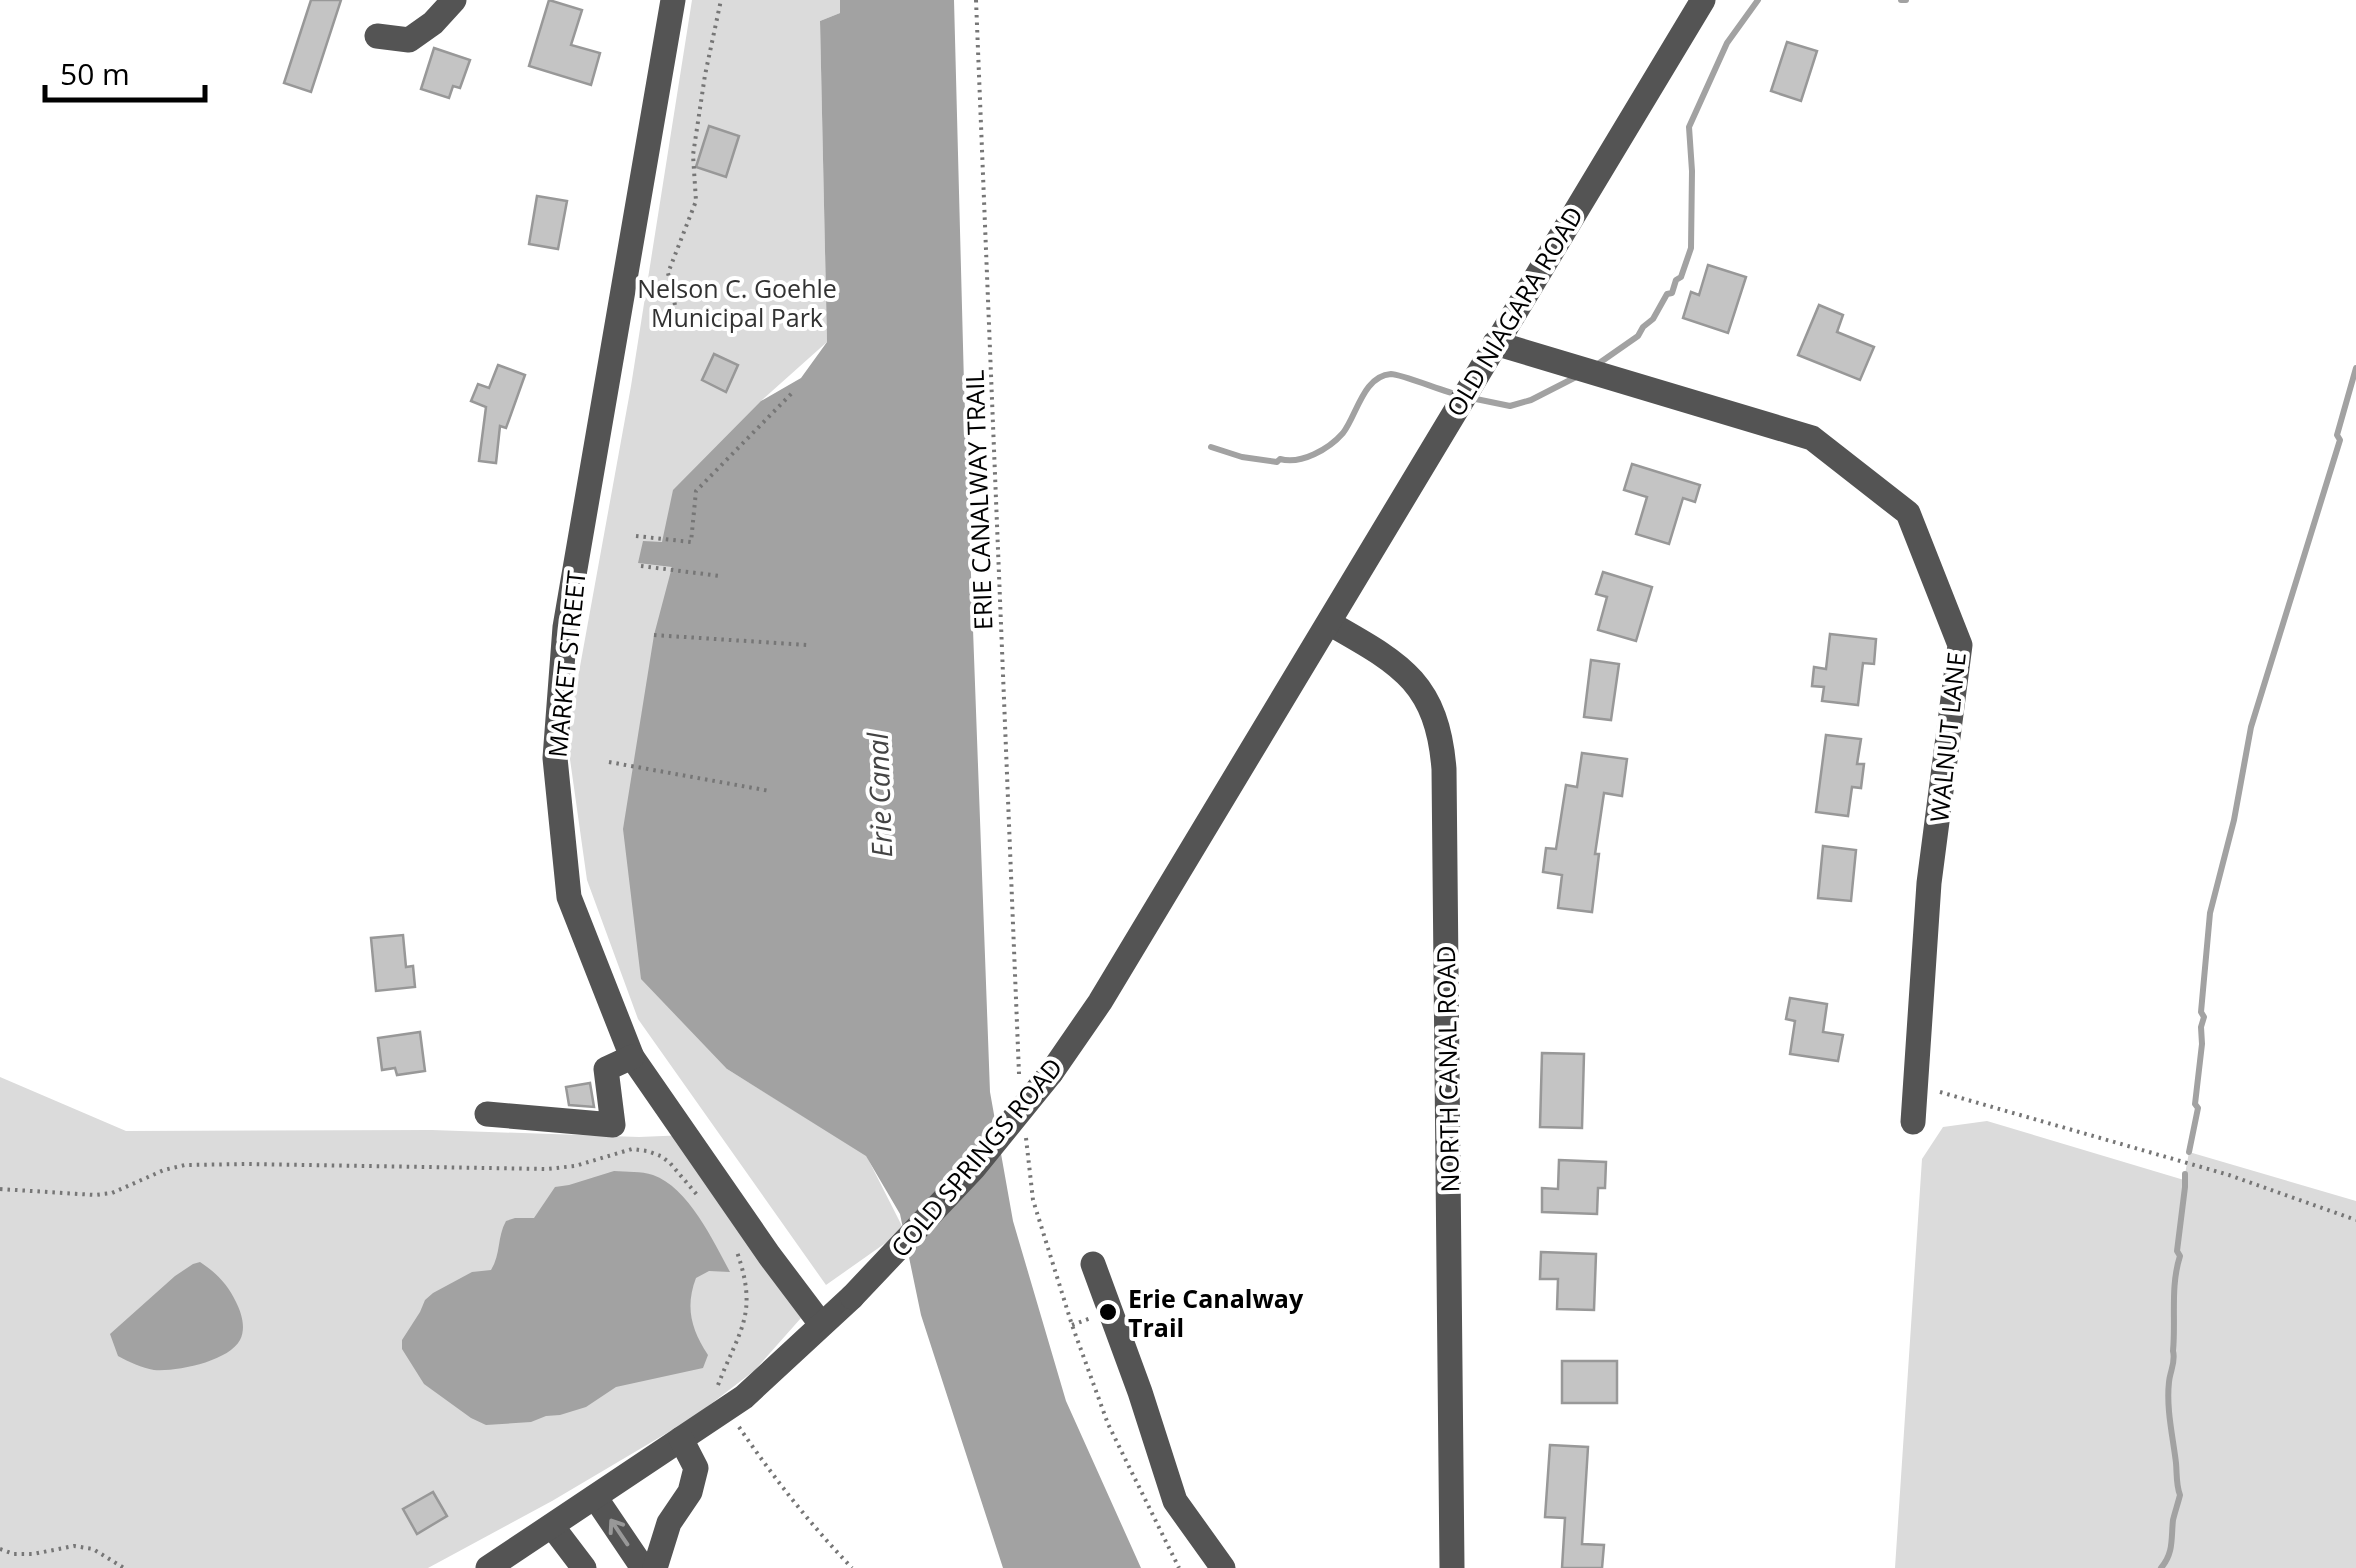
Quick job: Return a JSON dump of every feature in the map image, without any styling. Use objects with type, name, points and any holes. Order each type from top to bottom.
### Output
[{"type":"street","points":[[377,36],[409,40],[433,23],[454,0]]},
{"type":"street","name":"MARKET STREET","points":[[673,0],[565,627],[555,758],[568,898],[632,1056],[821,1324]]},
{"type":"street","name":"OLD NIAGARA ROAD","points":[[1329,623],[1702,0]]},
{"type":"street","name":"WALNUT LANE","points":[[1495,343],[1812,438],[1908,513],[1960,645],[1929,884],[1913,1122]]},
{"type":"street","name":"COLD SPRINGS ROAD","points":[[488,1568],[744,1397],[852,1297],[974,1168],[1051,1073],[1100,1002],[1329,623]]},
{"type":"street","name":"NORTH CANAL ROAD","points":[[1329,623],[1372,648],[1409,677],[1426,696],[1441,738],[1452,1568]]},
{"type":"street","points":[[487,1114],[613,1125],[606,1069],[632,1056]]},
{"type":"street","points":[[1092,1264],[1175,1501],[1224,1568]]},
{"type":"street","points":[[655,1568],[669,1523],[690,1492],[696,1468],[681,1439]]},
{"type":"street","points":[[595,1497],[643,1568]]},
{"type":"street","points":[[552,1526],[584,1568]]},
{"type":"path","points":[[675,306],[668,272],[696,201],[694,155],[721,0]]},
{"type":"path","name":"ERIE CANALWAY TRAIL","points":[[976,0],[1020,1082]]},
{"type":"path","points":[[636,536],[691,542],[696,491],[793,392]]},
{"type":"path","points":[[641,566],[720,576]]},
{"type":"path","points":[[654,635],[808,645]]},
{"type":"path","points":[[608,762],[770,790]]},
{"type":"path","points":[[1916,1085],[2229,1175],[2356,1220]]},
{"type":"path","points":[[1024,1122],[1033,1200],[1072,1325],[1108,1424],[1179,1568]]},
{"type":"path","points":[[0,1190],[112,1194],[164,1170],[185,1165],[546,1170],[632,1150],[661,1156],[703,1201]]},
{"type":"path","points":[[716,1393],[740,1338],[748,1305],[746,1276],[736,1249]]},
{"type":"path","points":[[736,1422],[774,1479],[852,1568]]},
{"type":"path","points":[[0,1549],[34,1554],[74,1546],[93,1549],[124,1568]]},
{"type":"green space","name":"Nelson C. Goehle Municipal Park","points":[[692,0],[840,0],[840,13],[820,21],[827,342],[761,401],[727,1069],[866,1155],[904,1230],[826,1285],[638,1019],[587,880],[567,738],[631,386]]},
{"type":"green space","points":[[0,1077],[126,1131],[432,1130],[687,1135],[801,1318],[755,1370],[694,1417],[428,1568],[0,1568]]},
{"type":"green space","points":[[1987,1121],[2184,1180],[2189,1152],[2356,1201],[2356,1568],[1895,1568],[1922,1159],[1943,1127]]},
{"type":"water","name":"Erie Canal","points":[[840,0],[954,0],[990,1092],[1013,1221],[1066,1401],[1141,1568],[1003,1568],[921,1315],[900,1214],[866,1156],[727,1069],[641,979],[623,829],[654,635],[672,567],[638,563],[643,541],[662,542],[673,490],[761,401],[801,378],[827,342],[820,21],[840,13]]},
{"type":"water","points":[[614,1171],[653,1175],[678,1191],[699,1217],[730,1272],[709,1271],[696,1278],[691,1318],[708,1355],[703,1368],[616,1387],[586,1407],[560,1415],[531,1422],[486,1425],[424,1384],[402,1349],[402,1340],[425,1300],[472,1272],[491,1270],[506,1221],[534,1218],[555,1187]]},
{"type":"water","points":[[200,1262],[221,1280],[238,1307],[243,1331],[234,1347],[202,1364],[164,1370],[145,1368],[118,1356],[110,1334],[175,1276]]},
{"type":"building","points":[[311,0],[341,0],[311,92],[284,83]]},
{"type":"building","points":[[549,0],[582,10],[571,45],[600,53],[591,85],[529,66]]},
{"type":"building","points":[[1787,42],[1817,51],[1801,101],[1771,91]]},
{"type":"building","points":[[434,48],[470,60],[460,88],[453,86],[449,98],[421,89]]},
{"type":"building","points":[[709,126],[739,136],[726,177],[696,167]]},
{"type":"building","points":[[537,196],[567,201],[558,249],[529,244]]},
{"type":"building","points":[[1708,265],[1746,277],[1728,333],[1683,318],[1691,292],[1699,295]]},
{"type":"building","points":[[1819,305],[1843,315],[1837,332],[1874,347],[1860,380],[1798,355]]},
{"type":"building","points":[[714,354],[738,365],[726,392],[702,380]]},
{"type":"building","points":[[498,365],[525,375],[506,428],[500,426],[496,463],[479,461],[486,407],[471,401],[478,384],[489,388]]},
{"type":"building","points":[[1632,464],[1700,485],[1695,502],[1683,498],[1669,544],[1636,534],[1647,497],[1624,490]]},
{"type":"building","points":[[1603,572],[1652,587],[1636,641],[1598,630],[1607,597],[1596,594]]},
{"type":"building","points":[[1830,634],[1876,639],[1874,664],[1863,663],[1858,705],[1822,701],[1824,687],[1812,686],[1814,667],[1826,669]]},
{"type":"building","points":[[1591,660],[1619,664],[1611,720],[1584,717]]},
{"type":"building","points":[[1826,735],[1861,739],[1857,764],[1864,764],[1861,788],[1852,787],[1848,816],[1816,812]]},
{"type":"building","points":[[1582,753],[1627,759],[1622,796],[1604,793],[1592,912],[1558,908],[1562,875],[1543,872],[1546,848],[1556,849],[1566,785],[1577,787]]},
{"type":"building","points":[[1823,846],[1856,850],[1851,901],[1818,898]]},
{"type":"building","points":[[403,935],[406,967],[413,966],[415,987],[376,991],[371,938]]},
{"type":"building","points":[[1790,998],[1827,1004],[1823,1032],[1843,1035],[1838,1061],[1790,1054],[1795,1021],[1786,1019]]},
{"type":"building","points":[[420,1032],[425,1071],[397,1075],[395,1068],[382,1070],[378,1038]]},
{"type":"building","points":[[1542,1053],[1584,1054],[1582,1128],[1540,1127]]},
{"type":"building","points":[[590,1083],[594,1107],[569,1105],[566,1087]]},
{"type":"building","points":[[1559,1160],[1606,1162],[1605,1188],[1598,1188],[1597,1214],[1542,1212],[1542,1188],[1558,1189]]},
{"type":"building","points":[[1541,1252],[1596,1254],[1594,1310],[1557,1309],[1558,1279],[1540,1279]]},
{"type":"building","points":[[1562,1361],[1617,1361],[1617,1403],[1562,1403]]},
{"type":"building","points":[[1550,1445],[1588,1447],[1582,1544],[1604,1545],[1602,1568],[1562,1568],[1565,1518],[1545,1517]]},
{"type":"building","points":[[433,1492],[447,1516],[417,1534],[403,1509]]},
{"type":"waterway","points":[[1595,366],[1638,336],[1681,277],[1691,248],[1689,127],[1727,43],[1758,0]]},
{"type":"waterway","points":[[1901,0],[1906,0]]},
{"type":"waterway","points":[[2189,1152],[2198,1108],[2195,1104],[2210,913],[2234,820],[2251,727],[2340,440],[2337,435],[2356,368]]},
{"type":"waterway","points":[[1211,447],[1277,462],[1314,454],[1343,433],[1367,389],[1381,376],[1404,377],[1459,395]]},
{"type":"waterway","points":[[1471,398],[1510,406],[1576,377]]},
{"type":"waterway","points":[[2161,1568],[2170,1551],[2180,1495],[2168,1392],[2174,1359],[2174,1292],[2185,1174]]},
{"type":"place","name":"Erie Canalway Trail","points":[[1108,1312]]}]
